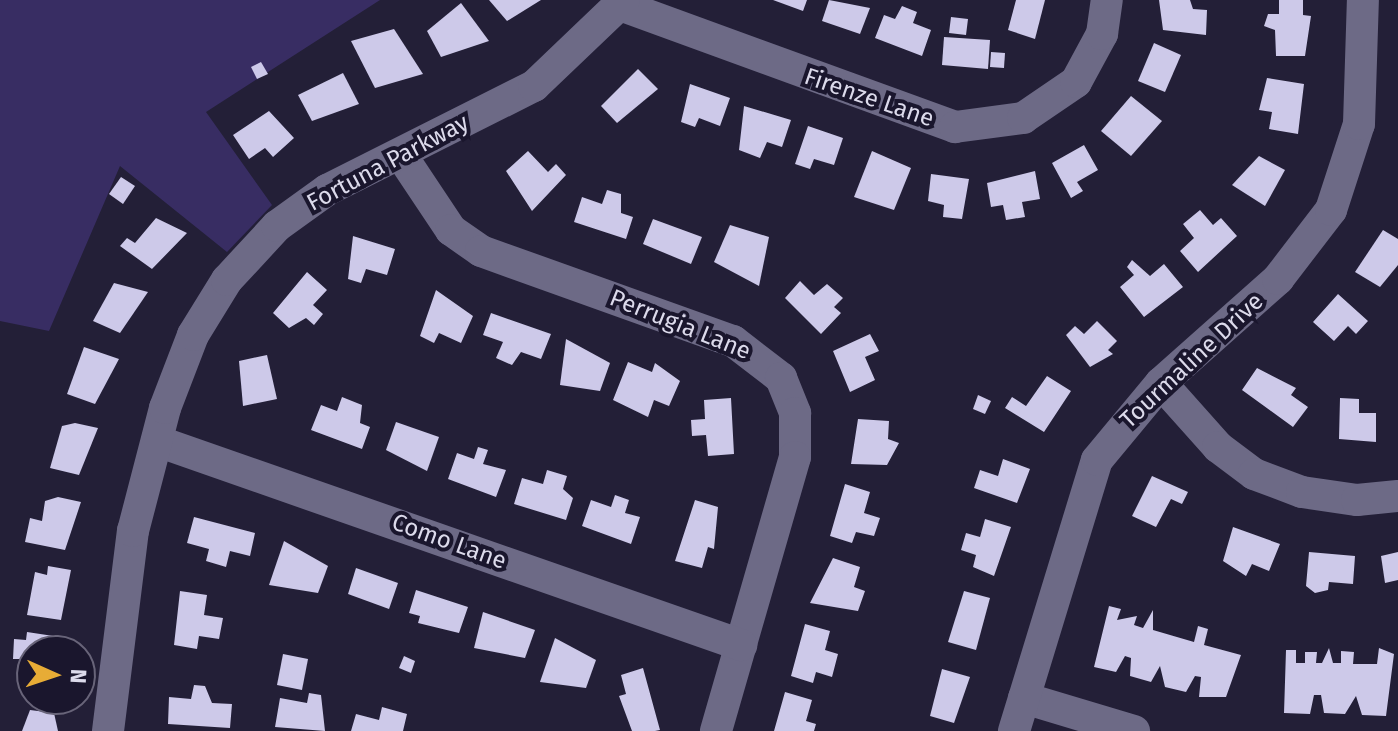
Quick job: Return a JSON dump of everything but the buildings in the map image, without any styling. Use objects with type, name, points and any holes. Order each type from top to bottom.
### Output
[{"type":"street","name":"Firenze Lane","points":[[622,3],[955,127],[1023,118],[1076,82],[1102,34],[1107,0]]},
{"type":"street","name":"Tourmaline Drive","points":[[1014,731],[1097,460],[1161,383],[1278,279],[1331,210],[1359,124],[1363,0]]},
{"type":"street","name":"Fortuna Parkway","points":[[108,731],[133,531],[157,441],[193,335],[227,280],[277,226],[327,190],[534,86],[622,3]]},
{"type":"street","name":"Perrugia Lane","points":[[401,155],[451,230],[481,251],[733,341],[781,378],[795,413],[795,457],[716,731]]},
{"type":"street","points":[[1161,383],[1218,447],[1254,474],[1302,492],[1357,500],[1398,496]]},
{"type":"street","name":"Como Lane","points":[[157,441],[741,645]]},
{"type":"street","points":[[1024,698],[1134,731]]},
{"type":"shaded area","points":[[0,0],[380,0],[206,112],[272,205],[227,252],[120,166],[49,331],[0,321]]}]
